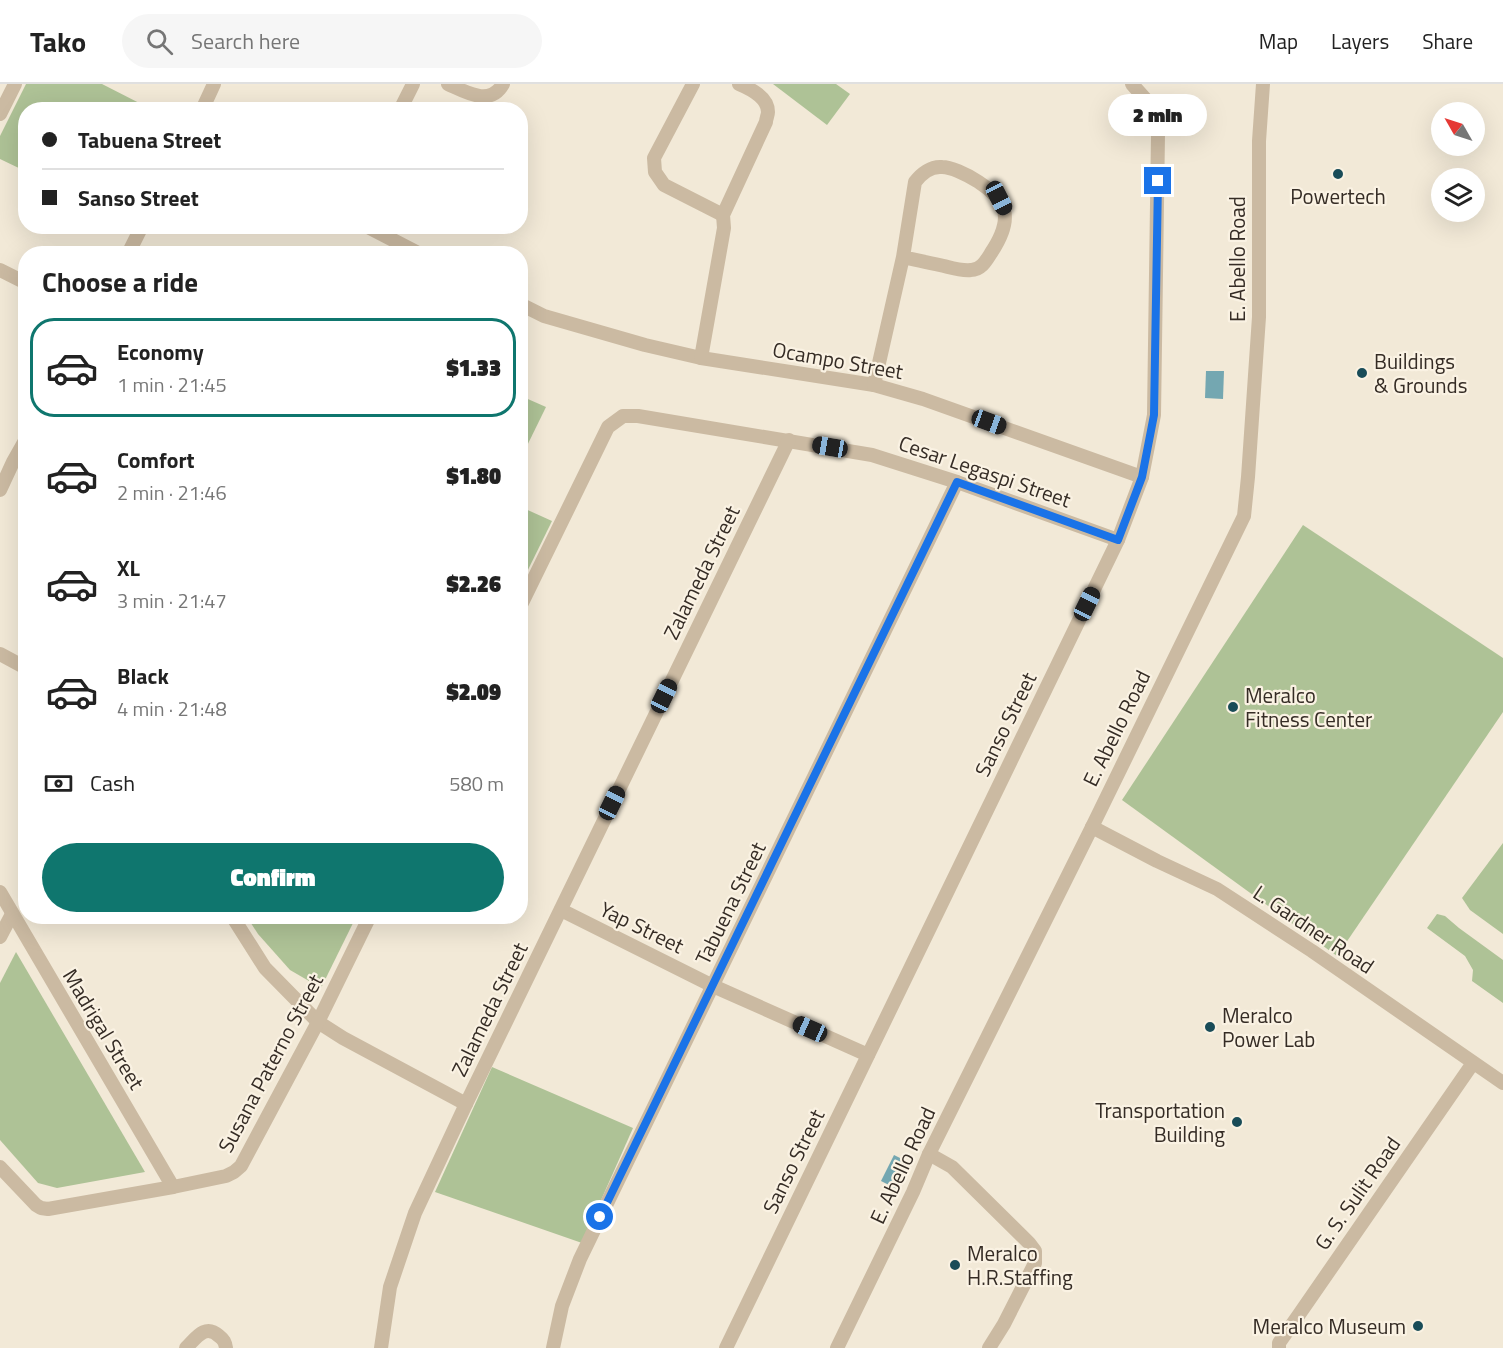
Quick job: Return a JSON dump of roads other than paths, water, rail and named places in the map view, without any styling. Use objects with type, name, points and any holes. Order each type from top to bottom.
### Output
[{"type":"street","points":[[0,114],[15,84]]},
{"type":"street","points":[[206,102],[214,84]]},
{"type":"street","points":[[404,102],[413,84]]},
{"type":"street","points":[[448,84],[474,96],[482,97],[494,94],[503,84]]},
{"type":"street","points":[[693,84],[654,158],[655,172],[664,185],[723,215]]},
{"type":"street","points":[[702,358],[724,228],[723,215],[766,122],[768,110],[764,100],[755,92],[739,84]]},
{"type":"street","name":"Sanso Street","points":[[726,1348],[1118,540],[1142,477],[1154,415],[1158,134],[1148,102],[1132,84]]},
{"type":"street","name":"E. Abello Road","points":[[837,1348],[913,1192],[929,1154],[1244,516],[1259,317],[1259,141],[1263,84]]},
{"type":"street","points":[[874,385],[903,257],[915,182],[919,176],[942,166],[957,170],[971,177],[999,198],[1004,209],[1005,221],[1002,234],[978,269],[960,270],[903,257]]},
{"type":"street","points":[[381,234],[405,246]]},
{"type":"street","points":[[0,270],[18,279]]},
{"type":"street","name":"Ocampo Street","points":[[528,308],[544,316],[588,330],[702,358],[874,385],[923,399],[1142,477]]},
{"type":"street","name":"Cesar Legaspi Street","points":[[528,591],[608,427],[622,416],[638,416],[872,455],[957,482],[1118,540]]},
{"type":"street","name":"Zalameda Street","points":[[381,1348],[390,1287],[412,1223],[466,1104],[789,440]]},
{"type":"street","points":[[0,490],[6,458],[18,447]]},
{"type":"street","name":"Tabuena Street","points":[[553,1348],[562,1306],[580,1259],[957,482]]},
{"type":"street","points":[[0,654],[18,664]]},
{"type":"street","name":"L. Gardner Road","points":[[1092,827],[1156,861],[1217,889],[1312,951],[1503,1083]]},
{"type":"street","name":"Madrigal Street","points":[[0,892],[173,1187]]},
{"type":"street","name":"Yap Street","points":[[561,910],[713,986],[868,1055]]},
{"type":"street","points":[[0,937],[12,914]]},
{"type":"street","points":[[237,924],[264,968],[318,1022],[343,1038],[466,1104]]},
{"type":"street","name":"Susana Paterno Street","points":[[0,1167],[36,1205],[48,1209],[173,1187],[226,1176],[234,1172],[241,1166],[318,1022],[366,924]]},
{"type":"street","name":"G. S. Sulit Road","points":[[1279,1348],[1279,1343],[1473,1063]]},
{"type":"street","points":[[929,1154],[952,1167],[1035,1251],[1035,1263],[989,1348]]},
{"type":"street","points":[[186,1348],[208,1330],[213,1331],[224,1340],[226,1348]]},
{"type":"water","points":[[1206,371],[1224,371],[1223,399],[1205,398]]},
{"type":"water","points":[[894,1155],[910,1163],[897,1189],[881,1181]]},
{"type":"place","name":"Powertech","points":[[1338,174]]},
{"type":"place","name":"Buildings & Grounds","points":[[1362,373]]},
{"type":"place","name":"Meralco Fitness Center","points":[[1233,707]]},
{"type":"place","name":"Meralco Power Lab","points":[[1210,1027]]},
{"type":"place","name":"Transportation Building","points":[[1237,1122]]},
{"type":"place","name":"Meralco H.R.Staffing","points":[[955,1265]]},
{"type":"place","name":"Meralco Museum","points":[[1418,1326]]}]
